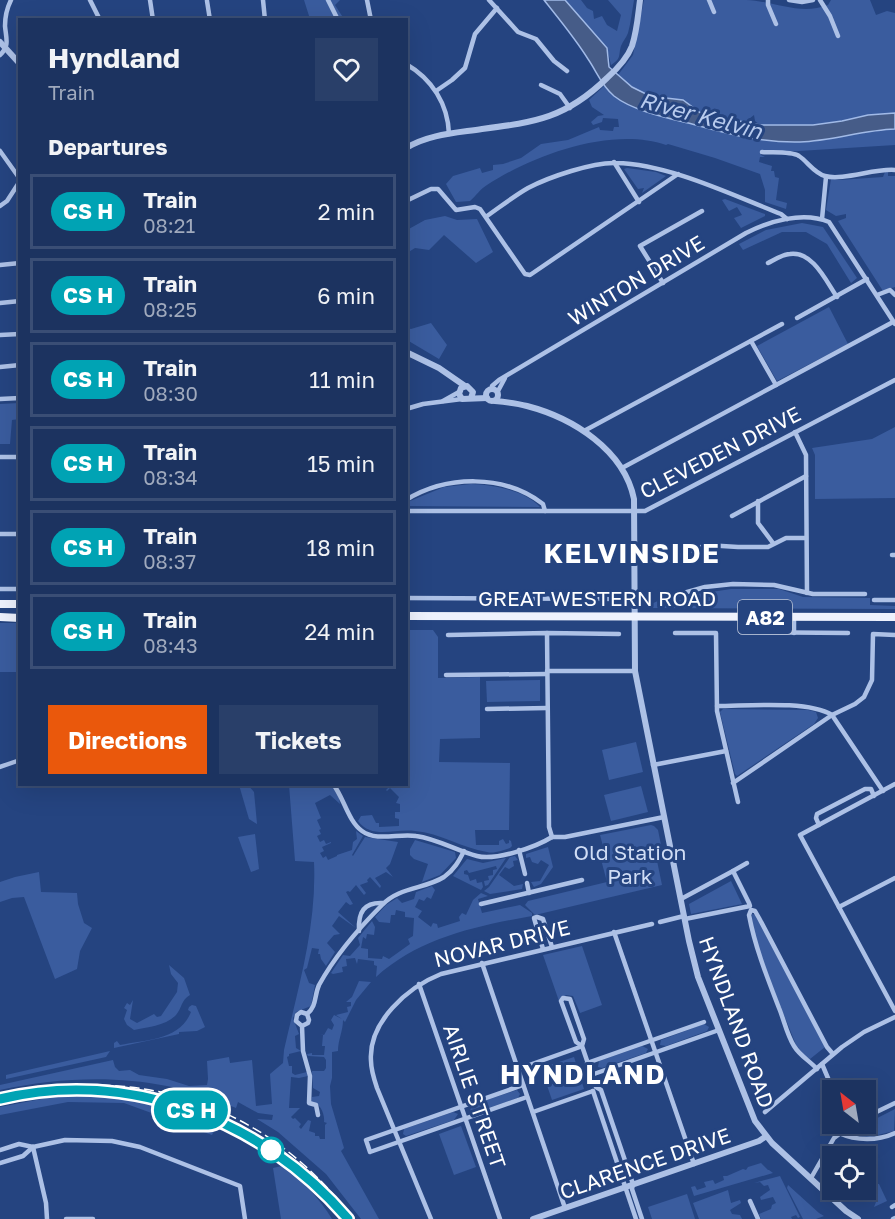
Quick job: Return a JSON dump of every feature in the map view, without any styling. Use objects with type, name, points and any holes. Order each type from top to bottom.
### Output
[{"type":"main road","points":[[0,604],[18,604]]},
{"type":"main road","name":"GREAT WESTERN ROAD","points":[[408,616],[895,617]]},
{"type":"main road","points":[[0,617],[18,618]]},
{"type":"street","points":[[0,54],[6,48],[6,20],[11,0]]},
{"type":"street","points":[[90,0],[99,18]]},
{"type":"street","points":[[150,0],[153,18]]},
{"type":"street","points":[[263,0],[265,18]]},
{"type":"street","points":[[328,0],[337,18]]},
{"type":"street","points":[[367,0],[371,18]]},
{"type":"street","points":[[489,0],[518,32],[536,39],[554,61],[567,71]]},
{"type":"street","points":[[408,147],[424,140],[449,134],[526,123],[570,108],[589,95],[620,66],[632,46],[640,0]]},
{"type":"street","points":[[709,0],[714,12]]},
{"type":"street","points":[[768,0],[776,24]]},
{"type":"street","points":[[789,0],[802,2],[813,0]]},
{"type":"street","points":[[820,0],[838,36]]},
{"type":"street","points":[[207,1],[210,18]]},
{"type":"street","points":[[436,91],[465,68],[475,34],[497,8]]},
{"type":"street","points":[[0,42],[18,62]]},
{"type":"street","points":[[408,65],[422,74],[436,91],[446,114],[449,134]]},
{"type":"street","points":[[541,85],[560,94],[570,108]]},
{"type":"street","points":[[0,150],[18,177]]},
{"type":"street","points":[[762,152],[798,155],[810,167],[826,177],[885,169],[895,170]]},
{"type":"street","points":[[614,162],[639,202]]},
{"type":"street","points":[[408,408],[443,401],[470,387],[472,390],[493,394],[530,407],[584,431],[610,453],[622,468],[894,323],[829,222],[822,219],[787,219],[782,214],[678,174],[647,165],[614,162],[564,172],[528,188],[487,216]]},
{"type":"street","points":[[408,200],[430,189],[438,189],[456,210],[475,207],[480,209],[525,274],[530,275],[678,174]]},
{"type":"street","points":[[822,219],[826,177]]},
{"type":"street","points":[[0,206],[7,201],[18,183]]},
{"type":"street","points":[[663,283],[640,246],[702,211]]},
{"type":"street","name":"WINTON DRIVE","points":[[493,394],[492,386],[663,283],[763,224],[787,219]]},
{"type":"street","points":[[768,263],[789,254],[800,254],[816,266],[837,297]]},
{"type":"street","points":[[0,265],[18,263]]},
{"type":"street","points":[[797,318],[867,279]]},
{"type":"street","points":[[877,295],[890,290],[895,295]]},
{"type":"street","points":[[0,303],[18,301]]},
{"type":"street","points":[[584,431],[782,324]]},
{"type":"street","points":[[0,335],[18,334]]},
{"type":"street","points":[[751,341],[776,385]]},
{"type":"street","points":[[408,353],[454,378],[461,392],[471,398],[493,394]]},
{"type":"street","points":[[0,367],[18,365]]},
{"type":"street","name":"CLEVEDEN DRIVE","points":[[408,511],[634,512],[649,509],[895,380]]},
{"type":"street","points":[[471,398],[472,390]]},
{"type":"street","points":[[0,399],[18,398]]},
{"type":"street","points":[[795,432],[806,455],[807,593]]},
{"type":"street","points":[[0,457],[18,457]]},
{"type":"street","name":"HYNDLAND ROAD","points":[[622,468],[633,491],[636,559],[635,671],[693,960],[748,1108],[765,1137],[856,1219]]},
{"type":"street","points":[[732,516],[806,476]]},
{"type":"street","points":[[408,499],[444,484],[480,482],[503,486],[523,493],[543,504],[545,511]]},
{"type":"street","points":[[758,501],[758,523],[774,543]]},
{"type":"street","points":[[0,534],[18,534]]},
{"type":"street","points":[[636,559],[666,561],[706,545],[738,548],[768,547],[786,538],[806,538]]},
{"type":"street","points":[[666,598],[705,587],[733,584],[774,585],[807,593],[865,594]]},
{"type":"street","points":[[0,589],[18,589]]},
{"type":"street","name":"GREAT WESTERN ROAD","points":[[408,598],[636,599]]},
{"type":"street","points":[[874,600],[895,600]]},
{"type":"street","points":[[794,617],[794,633]]},
{"type":"street","points":[[741,632],[848,633]]},
{"type":"street","points":[[547,633],[549,827],[552,837]]},
{"type":"street","points":[[675,633],[716,633],[717,706],[738,802]]},
{"type":"street","points":[[448,635],[619,634]]},
{"type":"street","points":[[734,783],[832,715],[859,701],[870,688],[873,673],[873,634],[895,635]]},
{"type":"street","points":[[446,675],[635,671]]},
{"type":"street","points":[[717,706],[819,708],[832,715],[883,791]]},
{"type":"street","points":[[487,709],[547,708]]},
{"type":"street","points":[[653,765],[726,750]]},
{"type":"street","points":[[0,767],[18,761]]},
{"type":"street","points":[[895,784],[800,835],[895,1011]]},
{"type":"street","points":[[334,786],[357,827],[366,834],[415,836],[485,858],[519,850],[552,837],[565,837],[663,817]]},
{"type":"street","points":[[819,825],[816,816],[826,809],[866,789],[871,789],[874,796]]},
{"type":"street","points":[[519,850],[525,874]]},
{"type":"street","points":[[307,1014],[314,1006],[318,988],[336,958],[384,903],[401,892],[444,877],[454,868],[465,852]]},
{"type":"street","points":[[681,899],[747,863]]},
{"type":"street","points":[[660,922],[750,906],[733,871]]},
{"type":"street","points":[[839,907],[895,878]]},
{"type":"street","points":[[481,904],[582,880]]},
{"type":"street","points":[[527,883],[529,893]]},
{"type":"street","points":[[359,931],[359,916],[364,907],[373,903],[384,903]]},
{"type":"street","points":[[817,1069],[809,1060],[801,1056],[789,1034],[761,963],[749,915],[751,910],[756,912],[827,1047],[833,1054]]},
{"type":"street","points":[[543,949],[534,922],[534,918],[537,917],[543,919],[552,947]]},
{"type":"street","name":"NOVAR DRIVE","points":[[431,1219],[374,1079],[370,1060],[371,1052],[376,1033],[388,1015],[419,984],[441,974],[652,924]]},
{"type":"street","points":[[614,932],[694,1164]]},
{"type":"street","points":[[482,963],[566,1208]]},
{"type":"street","name":"AIRLIE STREET","points":[[419,984],[500,1219]]},
{"type":"street","points":[[582,1046],[576,1042],[561,1001],[563,998],[570,999],[584,1039],[582,1046],[594,1089],[636,1219]]},
{"type":"street","points":[[307,1014],[302,1012],[297,1015],[296,1021],[302,1026],[303,1050],[310,1076],[309,1103],[316,1106],[318,1115]]},
{"type":"street","points":[[302,1026],[308,1023],[307,1014]]},
{"type":"street","points":[[765,1112],[859,1034],[895,1017]]},
{"type":"street","points":[[587,1063],[704,1022]]},
{"type":"street","points":[[591,1075],[719,1030]]},
{"type":"street","points":[[518,1069],[582,1046]]},
{"type":"street","points":[[822,1064],[829,1080]]},
{"type":"street","points":[[523,1085],[366,1140],[370,1152],[527,1097]]},
{"type":"street","points":[[533,1112],[594,1089],[601,1090],[633,1184],[632,1189],[642,1219]]},
{"type":"street","points":[[876,1112],[895,1103]]},
{"type":"street","points":[[842,1134],[871,1139],[895,1133]]},
{"type":"street","points":[[811,1178],[830,1143],[838,1134]]},
{"type":"street","name":"CLARENCE DRIVE","points":[[533,1219],[765,1137]]},
{"type":"street","points":[[0,1150],[19,1144],[33,1147],[65,1140],[112,1141],[140,1147],[240,1186],[245,1219]]},
{"type":"street","points":[[0,1163],[23,1156],[33,1147]]},
{"type":"street","points":[[33,1147],[46,1203],[47,1219]]},
{"type":"street","points":[[750,1201],[758,1219]]},
{"type":"street","points":[[66,1219],[93,1219]]},
{"type":"green space","points":[[304,0],[340,0],[335,5],[343,18],[310,18]]},
{"type":"green space","points":[[565,0],[581,0],[587,8],[593,11],[594,19],[602,16],[607,25],[617,31],[621,15],[608,0],[634,0],[628,33],[621,46],[618,59],[614,63],[611,65],[607,48]]},
{"type":"green space","points":[[644,0],[746,0],[807,9],[828,5],[831,0],[870,0],[876,15],[887,11],[895,13],[895,113],[816,125],[760,125],[755,121],[754,115],[745,122],[702,114],[683,100],[646,94],[632,87],[618,75],[633,55]]},
{"type":"green space","points":[[604,86],[622,101],[644,111],[745,137],[799,142],[895,129],[895,145],[783,152],[761,151],[761,155],[765,157],[760,157],[759,162],[772,166],[771,171],[774,171],[775,177],[779,178],[776,200],[787,203],[786,209],[765,202],[765,190],[760,174],[668,144],[622,139],[598,141],[550,154],[506,174],[485,187],[470,201],[456,202],[446,184],[453,176],[480,168],[482,173],[493,170],[493,165],[521,158],[541,144],[568,140],[599,127],[600,130],[613,131],[614,127],[619,127],[618,119],[603,118],[602,122],[593,125],[591,122],[598,116],[604,115],[592,107],[589,100]]},
{"type":"green space","points":[[624,169],[656,172],[666,176],[642,193],[644,188],[638,189]]},
{"type":"green space","points":[[885,172],[888,172],[888,176],[895,176],[895,287],[883,291],[838,221],[846,218],[846,214],[836,216],[826,210],[831,179],[883,177]]},
{"type":"green space","points":[[725,199],[765,214],[765,216],[741,228],[734,218],[742,215],[737,207],[729,211],[722,200]]},
{"type":"green space","points":[[445,216],[457,220],[477,219],[493,252],[476,263],[444,235],[429,250],[415,248],[408,252],[408,229],[425,220]]},
{"type":"green space","points":[[802,223],[823,227],[857,278],[851,283],[827,244],[806,232],[782,232],[743,250],[739,244],[766,230]]},
{"type":"green space","points":[[829,307],[848,344],[777,381],[757,346]]},
{"type":"green space","points":[[431,323],[447,345],[439,359],[408,341],[408,328]]},
{"type":"green space","points":[[18,403],[18,419],[12,420],[10,444],[0,444],[0,404]]},
{"type":"green space","points":[[895,427],[895,498],[815,499],[815,455],[812,448],[872,439]]},
{"type":"green space","points":[[471,484],[499,487],[526,496],[540,507],[408,506],[410,501],[444,487]]},
{"type":"green space","points":[[731,589],[779,589],[803,597],[870,598],[870,605],[895,606],[895,609],[647,608],[662,599],[664,603],[687,599],[698,594]]},
{"type":"green space","points":[[0,623],[18,623],[18,723],[16,672],[0,672]]},
{"type":"green space","points":[[408,630],[433,630],[438,637],[438,678],[480,677],[480,738],[440,739],[439,762],[510,763],[509,830],[475,830],[476,845],[499,845],[499,841],[503,839],[506,844],[509,840],[511,841],[512,846],[498,852],[490,852],[424,832],[407,830],[377,832],[364,827],[358,821],[361,816],[372,815],[376,823],[379,823],[379,827],[399,826],[399,819],[395,818],[395,812],[400,812],[400,804],[396,803],[399,797],[390,788],[386,790],[388,786],[408,786]]},
{"type":"green space","points":[[540,680],[540,701],[487,702],[486,681]]},
{"type":"green space","points":[[723,709],[808,710],[816,712],[818,718],[814,724],[737,776],[720,712]]},
{"type":"green space","points":[[636,742],[643,772],[609,780],[602,750]]},
{"type":"green space","points":[[239,786],[249,786],[254,792],[257,824],[249,819]]},
{"type":"green space","points":[[289,786],[331,786],[338,793],[340,804],[330,795],[315,803],[321,818],[317,820],[321,834],[317,836],[320,842],[324,840],[326,844],[331,842],[322,847],[324,851],[320,853],[323,858],[326,856],[328,860],[352,850],[353,842],[357,839],[356,831],[363,836],[353,856],[365,837],[398,842],[390,864],[386,868],[393,877],[386,872],[375,878],[380,888],[370,877],[368,882],[360,885],[366,893],[364,895],[356,885],[350,892],[346,892],[353,904],[346,902],[338,912],[356,928],[339,916],[332,926],[340,934],[334,935],[327,943],[335,952],[326,966],[318,954],[319,949],[312,948],[307,968],[304,970],[309,983],[315,985],[311,1006],[296,1012],[293,1018],[299,1034],[295,1036],[296,1048],[301,1051],[289,1054],[287,1057],[289,1066],[292,1066],[292,1073],[295,1075],[307,1072],[308,1076],[291,1077],[289,1108],[300,1108],[291,1117],[301,1124],[299,1127],[301,1129],[308,1120],[311,1121],[309,1131],[315,1133],[315,1136],[319,1136],[320,1139],[325,1139],[327,1123],[324,1122],[323,1112],[319,1106],[311,1102],[312,1097],[319,1096],[320,1092],[313,1088],[312,1071],[324,1071],[326,1060],[324,1057],[307,1054],[324,1055],[323,1035],[320,1034],[324,1035],[328,1028],[332,1030],[334,1025],[331,1020],[334,1015],[342,1019],[336,1015],[348,1012],[347,1007],[351,1006],[351,1002],[346,1002],[352,997],[359,981],[371,982],[356,1000],[345,1022],[343,1020],[338,1051],[332,1052],[330,1086],[331,1104],[344,1148],[341,1151],[379,1219],[361,1219],[326,1174],[278,1132],[257,1119],[272,1120],[273,1115],[258,1113],[238,1102],[236,1108],[178,1088],[119,1080],[60,1081],[0,1090],[0,1085],[113,1060],[119,1071],[130,1070],[139,1075],[167,1079],[189,1086],[207,1085],[207,1061],[229,1057],[230,1063],[252,1060],[256,1106],[272,1104],[270,1074],[283,1063],[313,910],[314,862],[295,861]]},
{"type":"green space","points":[[641,786],[648,812],[611,821],[604,795]]},
{"type":"green space","name":"Old Station Park","points":[[651,825],[658,830],[662,850],[656,856],[662,885],[535,915],[525,905],[528,901],[607,882],[599,852],[604,850],[600,835]]},
{"type":"green space","points":[[255,834],[259,869],[251,872],[238,837]]},
{"type":"green space","points":[[415,840],[455,852],[456,858],[440,875],[422,882],[428,864],[410,855],[410,849]]},
{"type":"green space","points":[[548,847],[553,867],[541,884],[534,887],[531,882],[540,881],[549,865],[541,860],[538,864],[532,862],[530,857],[526,858],[526,854]]},
{"type":"green space","points":[[515,856],[518,860],[513,861],[514,866],[509,869],[505,867],[499,875],[514,886],[523,884],[522,889],[490,894],[484,891],[510,857]]},
{"type":"green space","points":[[506,858],[488,885],[485,886],[484,881],[489,880],[488,876],[493,875],[493,870],[497,869],[496,866],[469,873],[467,870],[464,871],[470,881],[476,879],[477,883],[482,882],[481,890],[453,876],[467,859],[483,863]]},
{"type":"green space","points":[[39,872],[41,892],[77,893],[84,923],[92,928],[80,951],[77,969],[55,979],[24,897],[0,902],[0,882]]},
{"type":"green space","points":[[731,881],[742,904],[691,914],[689,904]]},
{"type":"green space","points":[[432,886],[435,890],[431,899],[427,897],[424,901],[419,899],[415,907],[422,911],[418,917],[431,927],[433,923],[437,924],[438,928],[460,921],[459,917],[462,913],[466,915],[473,900],[481,893],[488,896],[478,899],[482,913],[520,905],[532,913],[532,916],[469,929],[429,943],[411,952],[376,977],[377,966],[374,965],[374,961],[358,959],[357,964],[355,958],[346,959],[347,966],[342,967],[343,972],[331,973],[343,955],[350,956],[360,945],[358,938],[372,921],[375,927],[374,935],[367,934],[366,939],[363,937],[361,948],[368,949],[368,958],[382,959],[383,956],[389,959],[410,944],[408,939],[413,936],[414,918],[405,917],[405,912],[396,910],[395,915],[391,915],[390,923],[379,922],[375,917],[386,905],[397,898],[402,903],[414,899],[416,892]]},
{"type":"green space","points":[[752,914],[755,915],[825,1047],[810,1059],[796,1045],[777,998],[757,943]]},
{"type":"green space","points":[[582,946],[602,1005],[580,1013],[573,996],[566,995],[559,1001],[543,955]]},
{"type":"green space","points":[[169,965],[184,978],[190,995],[172,1019],[156,1026],[134,1030],[127,1025],[124,1019],[127,1010],[124,1008],[127,1003],[130,1005],[133,1000],[130,1019],[137,1023],[154,1014],[157,1017],[161,1016],[177,992],[178,983],[171,974]]},
{"type":"green space","points":[[196,1006],[205,1027],[197,1031],[179,1032],[179,1034],[114,1048],[114,1043],[117,1041],[120,1045],[151,1040],[171,1033],[186,1021],[191,1012],[188,1010],[189,1007]]},
{"type":"green space","points":[[704,1024],[709,1027],[707,1031],[666,1046],[660,1045],[661,1040]]},
{"type":"green space","points":[[642,1046],[648,1049],[646,1053],[602,1068],[598,1067],[599,1061]]},
{"type":"green space","points":[[110,1051],[106,1057],[6,1079],[6,1075]]},
{"type":"green space","points":[[574,1057],[584,1089],[552,1100],[541,1068]]},
{"type":"green space","points":[[517,1090],[520,1094],[518,1098],[473,1113],[470,1111],[472,1105]]},
{"type":"green space","points":[[67,1094],[137,1098],[173,1108],[217,1125],[212,1135],[124,1103],[68,1102],[0,1115],[0,1107]]},
{"type":"green space","points":[[895,1109],[894,1131],[870,1137],[846,1134],[876,1134],[876,1119]]},
{"type":"green space","points":[[453,1112],[458,1114],[454,1120],[406,1136],[403,1134],[404,1129]]},
{"type":"green space","points":[[461,1126],[476,1167],[454,1175],[439,1134]]},
{"type":"green space","points":[[761,1163],[773,1173],[694,1196],[691,1187],[695,1186],[697,1190],[706,1187],[704,1182],[713,1180],[715,1184],[724,1180],[723,1176]]},
{"type":"green space","points":[[286,1165],[305,1184],[332,1219],[281,1219],[273,1168]]},
{"type":"green space","points":[[780,1176],[800,1217],[796,1215],[791,1217],[792,1219],[761,1219],[759,1214],[771,1209],[776,1203],[773,1197],[761,1200],[760,1197],[770,1190],[768,1185],[764,1186],[760,1182],[754,1183]]},
{"type":"green space","points":[[876,1184],[879,1184],[887,1201],[874,1207],[876,1202],[872,1200],[876,1200]]},
{"type":"green space","points":[[788,1185],[824,1216],[816,1219],[803,1219],[787,1188]]},
{"type":"green space","points":[[728,1190],[731,1203],[740,1200],[741,1203],[730,1210],[732,1214],[740,1215],[742,1219],[699,1219],[693,1203]]},
{"type":"green space","points":[[687,1194],[695,1219],[652,1219],[648,1207]]},
{"type":"water","name":"River Kelvin","points":[[544,0],[565,0],[607,48],[609,67],[632,87],[646,94],[683,100],[702,114],[760,125],[813,125],[868,115],[895,113],[895,129],[812,141],[772,141],[732,134],[641,110],[614,96],[602,83],[578,44]]},
{"type":"railway","points":[[0,1096],[52,1087],[102,1085],[150,1090],[197,1102],[241,1121],[282,1147],[319,1179],[353,1219]]},
{"type":"railway","points":[[173,1104],[206,1115],[238,1130],[297,1169]]},
{"type":"train","points":[[0,1099],[51,1091],[110,1091],[184,1107],[219,1120],[272,1150],[314,1183],[348,1219]]},
{"type":"district","name":"KELVINSIDE","points":[[632,553]]},
{"type":"district","name":"HYNDLAND","points":[[583,1074]]}]
